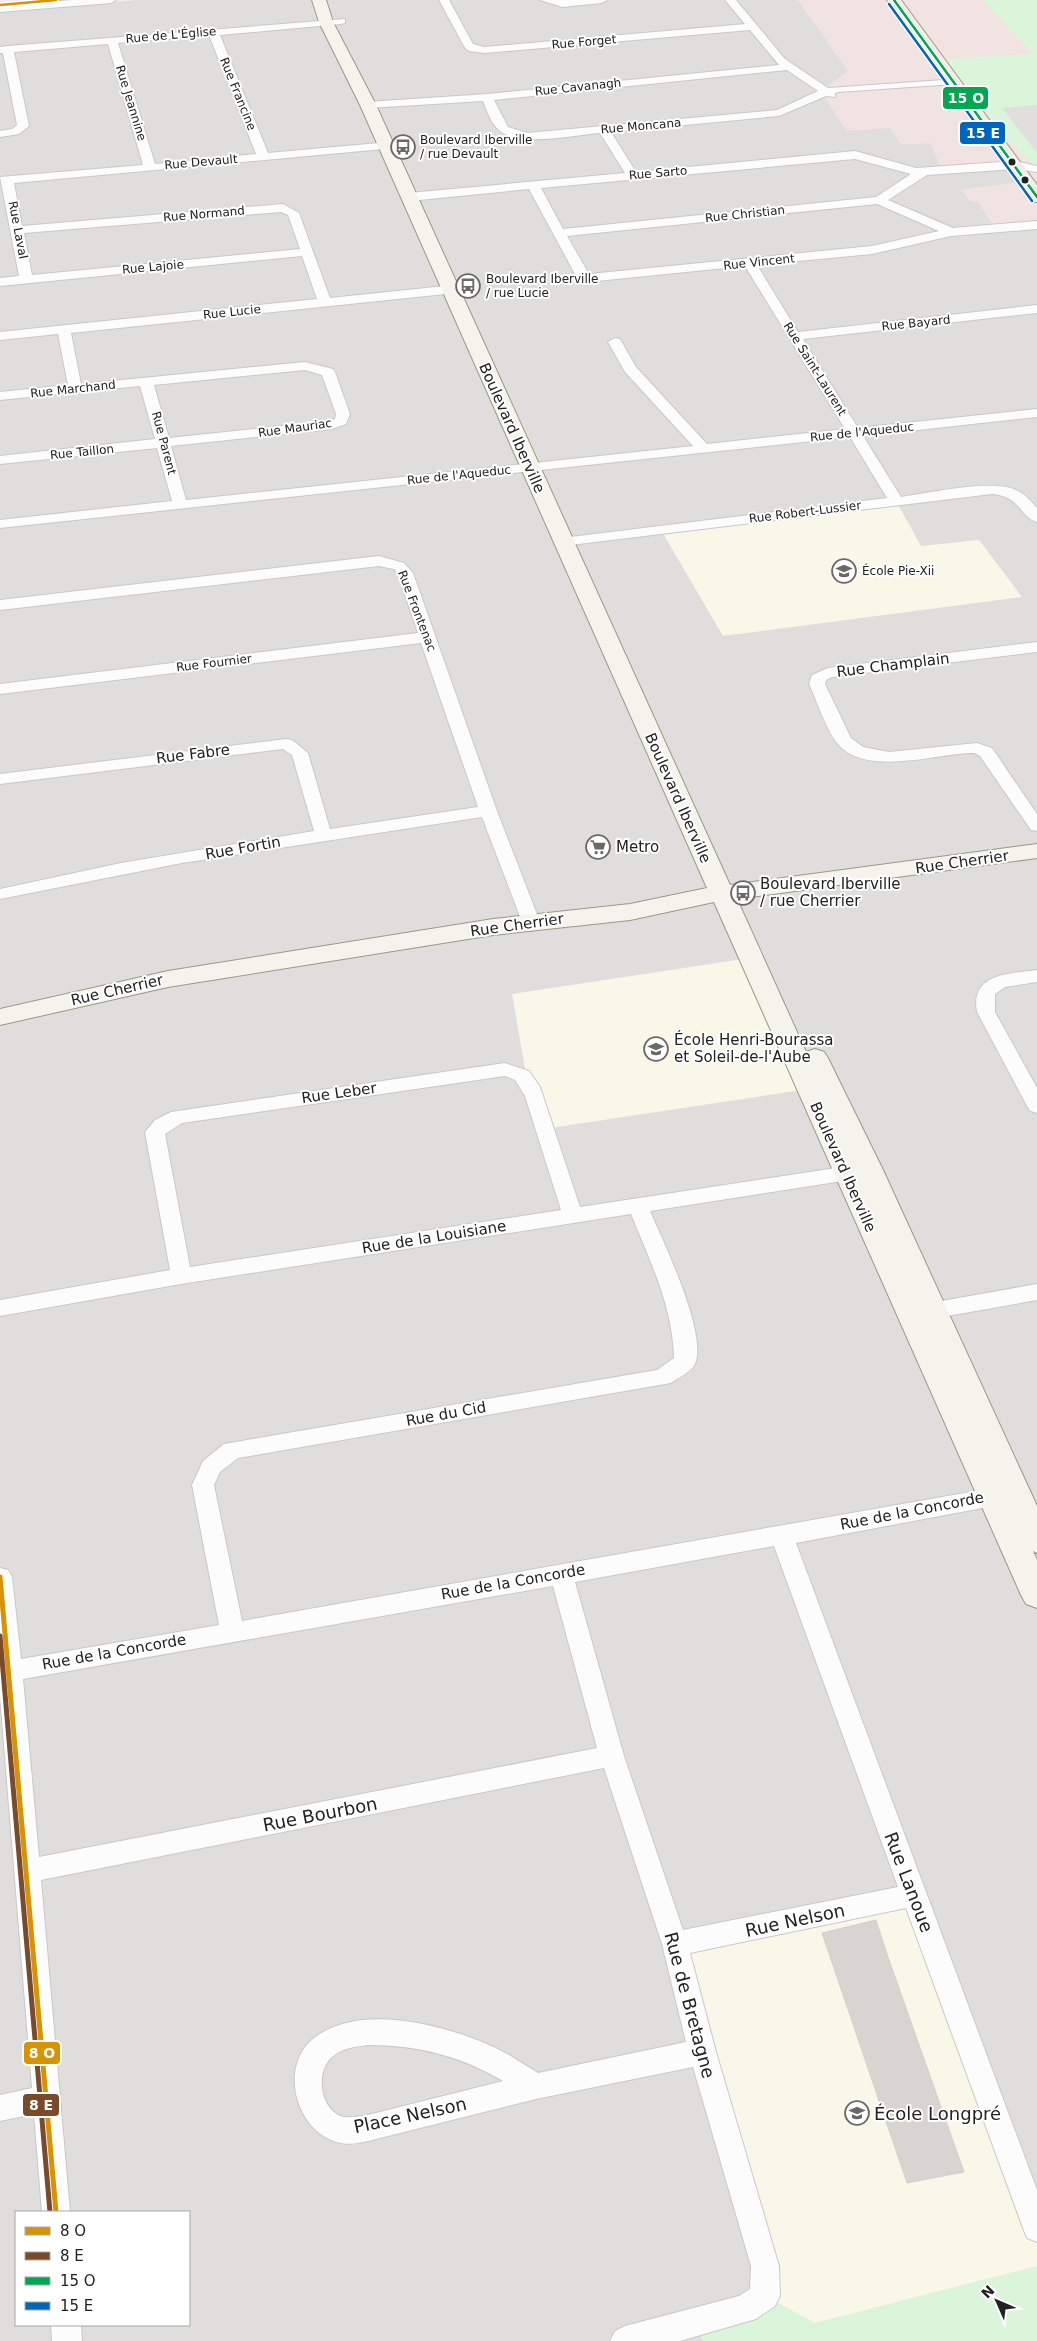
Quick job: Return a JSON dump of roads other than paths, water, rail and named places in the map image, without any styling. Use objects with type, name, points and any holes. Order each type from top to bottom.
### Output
[{"type":"main road","points":[[894,0],[956,84],[1026,168],[1037,198]]},
{"type":"street","points":[[0,5],[56,0]]},
{"type":"street","points":[[0,9],[111,0]]},
{"type":"street","points":[[319,0],[326,0]]},
{"type":"street","name":"Boulevard Iberville","points":[[319,0],[384,104],[394,146]]},
{"type":"street","name":"Boulevard Iberville","points":[[331,0],[334,22],[368,105],[394,146],[417,196],[538,466],[569,541],[730,893],[827,1085],[858,1172],[1003,1495],[1037,1595]]},
{"type":"street","name":"Rue Forget","points":[[444,0],[469,46],[473,49],[484,50],[753,27]]},
{"type":"street","points":[[545,0],[562,4],[602,0]]},
{"type":"street","points":[[730,0],[788,67],[829,94]]},
{"type":"street","name":"Rue de L'Église","points":[[4,49],[334,22]]},
{"type":"street","name":"Rue Francine","points":[[213,32],[263,156]]},
{"type":"street","name":"Rue Jeannine","points":[[112,40],[150,167]]},
{"type":"street","points":[[0,134],[15,132],[23,126],[4,49]]},
{"type":"street","name":"Rue Cavanagh","points":[[368,105],[487,96],[788,67]]},
{"type":"street","name":"Rue Moncana","points":[[487,96],[502,130],[510,134],[528,136],[779,113],[829,94],[956,84]]},
{"type":"street","points":[[602,129],[632,175]]},
{"type":"street","name":"Rue Devault","points":[[4,181],[263,156],[394,146]]},
{"type":"street","name":"Rue Sarto","points":[[417,196],[855,155],[934,178],[1026,168]]},
{"type":"street","name":"Rue Christian","points":[[559,233],[879,200],[920,174]]},
{"type":"street","name":"Rue Laval","points":[[4,181],[19,230],[26,279]]},
{"type":"street","name":"Rue Vincent","points":[[533,185],[581,274],[587,278],[872,250],[951,232],[1037,225]]},
{"type":"street","points":[[879,200],[951,232]]},
{"type":"street","name":"Rue Normand","points":[[19,230],[283,208],[293,214],[326,302]]},
{"type":"street","name":"Rue Lajoie","points":[[0,282],[307,252]]},
{"type":"street","name":"Rue Saint-Laurent","points":[[749,263],[896,501]]},
{"type":"street","name":"Rue Lucie","points":[[0,336],[457,288]]},
{"type":"street","name":"Rue Bayard","points":[[795,336],[1037,309]]},
{"type":"street","points":[[64,330],[75,388]]},
{"type":"street","points":[[615,342],[630,370],[703,448]]},
{"type":"street","name":"Rue Mauriac","points":[[146,382],[305,366],[319,368],[328,372],[343,414],[341,421],[332,425],[164,443]]},
{"type":"street","name":"Rue Marchand","points":[[0,396],[146,382]]},
{"type":"street","name":"Rue Parent","points":[[146,382],[180,505]]},
{"type":"street","name":"Rue de l'Aqueduc","points":[[0,524],[1037,413]]},
{"type":"street","name":"Rue Taillon","points":[[0,460],[164,443]]},
{"type":"street","name":"Rue Robert-Lussier","points":[[569,541],[896,501],[1004,490],[1022,498],[1037,518]]},
{"type":"street","name":"Rue Frontenac","points":[[0,605],[379,561],[400,566],[405,573],[488,811],[531,922]]},
{"type":"street","name":"Rue Fournier","points":[[0,689],[428,637]]},
{"type":"street","name":"Rue Champlain","points":[[1037,647],[828,673],[818,678],[816,684],[844,741],[851,748],[876,758],[977,748],[986,752],[1037,826]]},
{"type":"street","name":"Rue Fabre","points":[[0,779],[286,744],[300,753],[323,834]]},
{"type":"street","name":"Rue Fortin","points":[[0,894],[61,880],[323,834],[488,811]]},
{"type":"street","name":"Rue Cherrier","points":[[0,1018],[168,979],[531,922],[630,912],[730,893],[1037,852]]},
{"type":"street","points":[[1037,976],[993,984],[985,991],[982,1001],[986,1012],[1037,1106]]},
{"type":"street","name":"Rue Leber","points":[[181,1276],[155,1132],[162,1125],[178,1117],[487,1071],[506,1069],[519,1072],[527,1080],[534,1096],[573,1216]]},
{"type":"street","name":"Rue de la Louisiane","points":[[0,1308],[181,1276],[858,1172]]},
{"type":"street","name":"Rue du Cid","points":[[232,1630],[203,1485],[211,1467],[232,1450],[663,1377],[685,1362],[686,1343],[681,1319],[637,1205]]},
{"type":"street","points":[[922,1313],[1037,1292]]},
{"type":"street","name":"Boulevard Iberville","points":[[1003,1495],[1037,1540]]},
{"type":"street","name":"Rue de la Concorde","points":[[10,1670],[782,1536],[1003,1495]]},
{"type":"street","name":"Rue Lanoue","points":[[782,1536],[1037,2228]]},
{"type":"street","name":"Rue de Bretagne","points":[[561,1574],[612,1756],[675,1944],[702,2052],[765,2266],[765,2296],[746,2309],[625,2341]]},
{"type":"street","points":[[0,1577],[28,1871],[56,2211]]},
{"type":"street","name":"Rue Bourbon","points":[[28,1871],[612,1756]]},
{"type":"street","name":"Rue Nelson","points":[[675,1944],[914,1895]]},
{"type":"street","name":"Place Nelson","points":[[536,2086],[479,2054],[433,2040],[392,2031],[354,2034],[333,2041],[321,2051],[310,2065],[306,2084],[311,2103],[323,2118],[339,2129],[364,2129],[536,2086],[702,2052]]},
{"type":"street","points":[[0,2108],[47,2098]]},
{"type":"street","points":[[66,2326],[67,2341]]},
{"type":"place","name":"Boulevard Iberville / rue Devault","points":[[403,147]]},
{"type":"place","name":"Boulevard Iberville / rue Lucie","points":[[468,286]]},
{"type":"place","name":"École Pie-Xii","points":[[844,571]]},
{"type":"place","name":"Metro","points":[[598,847]]},
{"type":"place","name":"Boulevard Iberville / rue Cherrier","points":[[743,893]]},
{"type":"place","name":"École Henri-Bourassa et Soleil-de-l'Aube","points":[[656,1049]]},
{"type":"place","name":"École Longpré","points":[[857,2113]]}]
